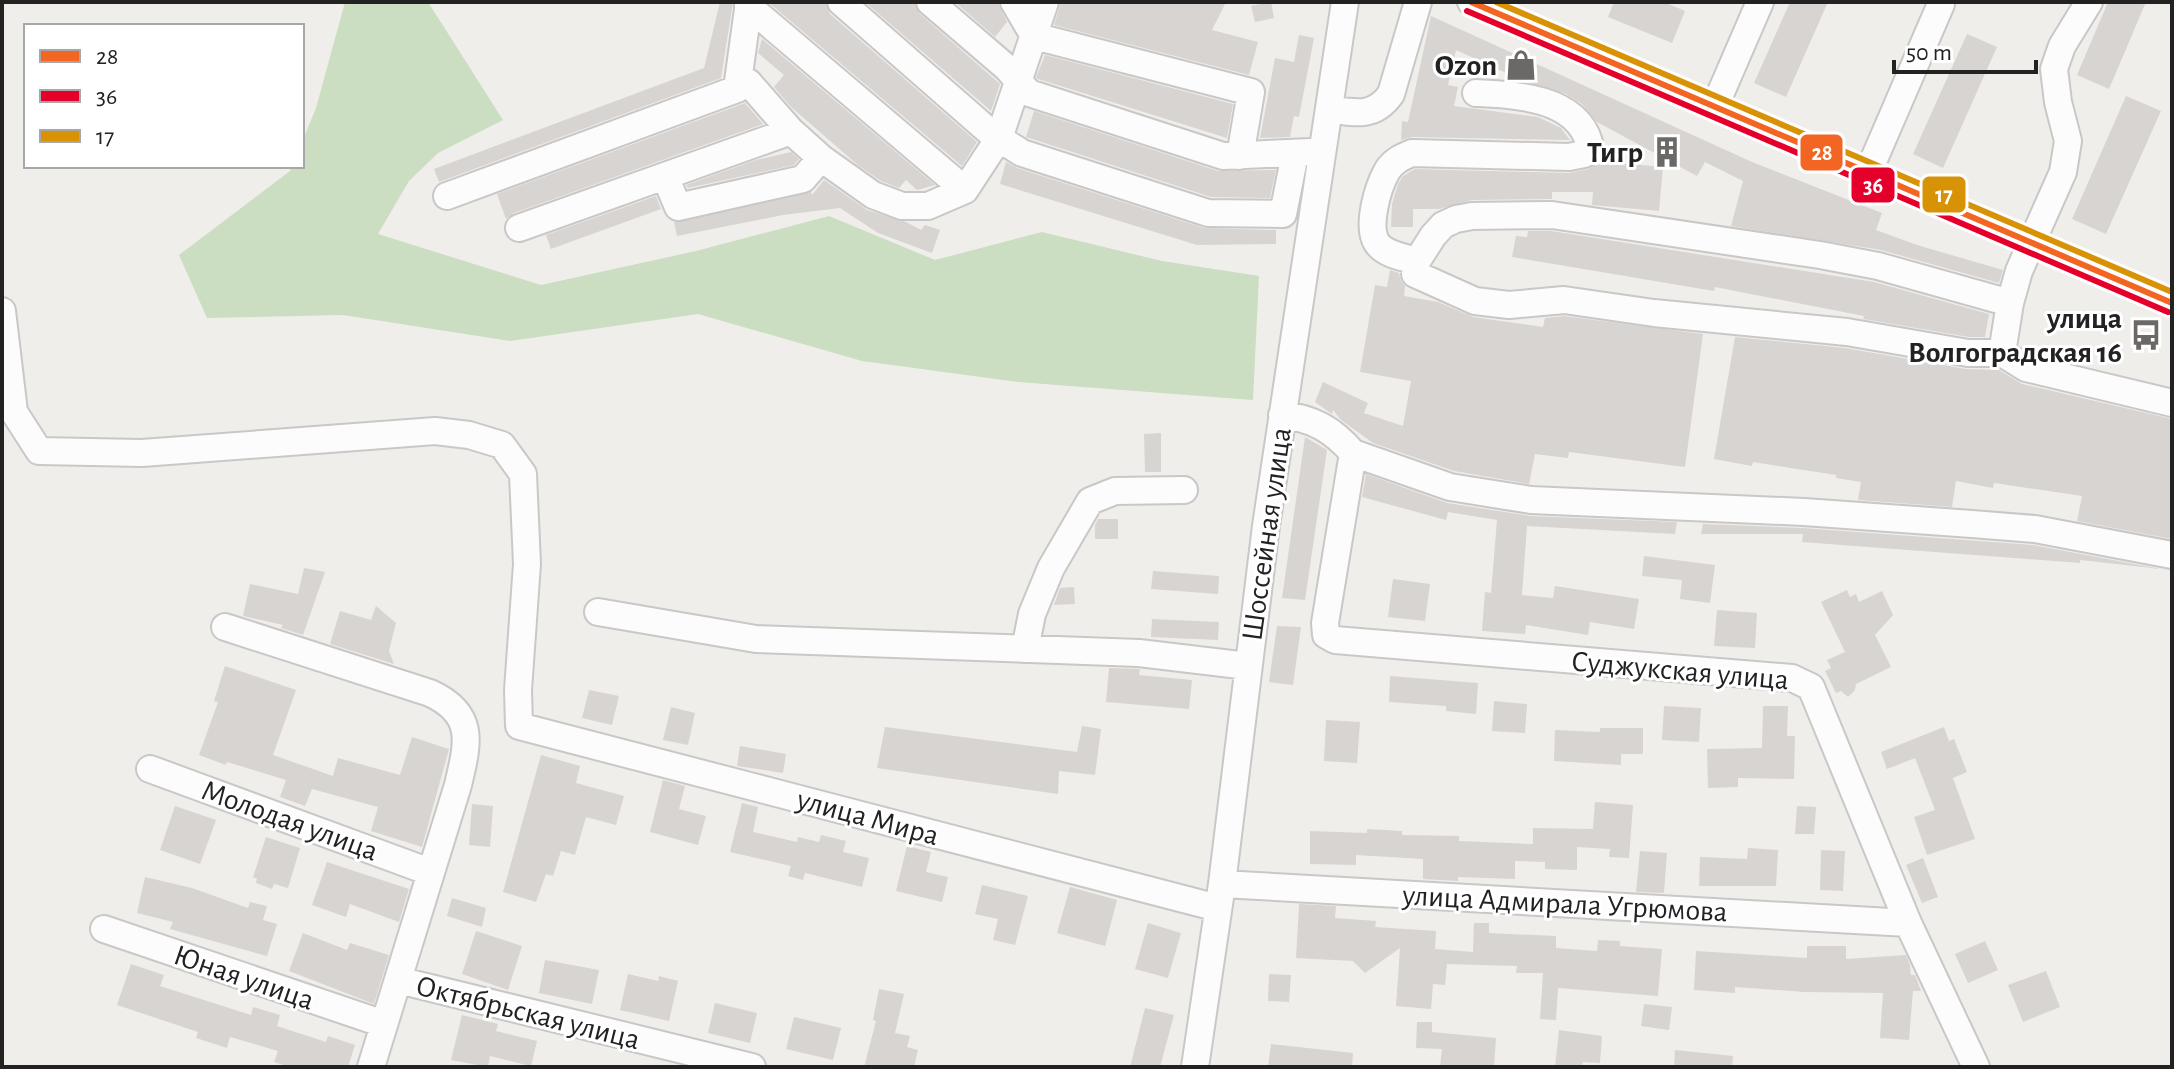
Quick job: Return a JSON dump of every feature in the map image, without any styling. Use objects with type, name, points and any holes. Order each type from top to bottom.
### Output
[{"type":"street","points":[[841,2],[999,138],[1022,153],[1208,213],[1283,214],[1295,154]]},
{"type":"street","points":[[930,2],[1029,93],[1223,156],[1323,150]]},
{"type":"street","points":[[1014,2],[1034,36],[1251,92],[1240,156]]},
{"type":"street","points":[[447,196],[737,89],[748,82],[791,131],[821,158],[873,195],[902,206],[928,206],[965,190],[999,138],[1045,2]]},
{"type":"street","name":"Шоссейная улица","points":[[1195,1067],[1282,415],[1345,2]]},
{"type":"street","points":[[1329,109],[1366,112],[1382,106],[1391,94],[1418,2]]},
{"type":"street","points":[[1471,2],[2172,303]]},
{"type":"street","points":[[1715,106],[1760,2]]},
{"type":"street","points":[[2002,353],[2010,303],[2031,242],[2063,172],[2068,141],[2054,69],[2062,46],[2089,2]]},
{"type":"street","points":[[749,4],[965,190]]},
{"type":"street","points":[[737,89],[749,4]]},
{"type":"street","points":[[1868,173],[1941,4]]},
{"type":"street","points":[[1417,261],[1389,253],[1378,244],[1373,231],[1373,212],[1382,184],[1387,170],[1398,158],[1412,153],[1569,157],[1584,154],[1589,142],[1585,129],[1570,116],[1540,99],[1476,93]]},
{"type":"street","points":[[519,228],[791,131]]},
{"type":"street","points":[[665,176],[678,207],[803,179],[821,158]]},
{"type":"street","points":[[2010,303],[1878,266],[1834,257],[1552,215],[1456,219],[1443,225],[1433,236],[1417,261],[1415,274],[1475,301],[1509,305],[1564,300],[1654,313],[1847,332],[1968,353],[2002,353],[2026,368],[2172,403]]},
{"type":"street","name":"улица Мира","points":[[2,311],[14,412],[39,451],[142,453],[435,431],[469,435],[502,445],[523,474],[527,564],[518,690],[519,726],[1220,896]]},
{"type":"street","points":[[1282,415],[1302,417],[1322,424],[1353,453],[1450,487],[1531,500],[1804,512],[2035,529],[2172,555]]},
{"type":"street","name":"Суджукская улица","points":[[1353,453],[1325,623],[1326,635],[1335,640],[1803,681],[1811,687],[1908,923],[1976,1067]]},
{"type":"street","points":[[1025,649],[1032,614],[1051,568],[1090,501],[1115,491],[1184,490]]},
{"type":"street","points":[[598,612],[756,639],[1139,653],[1248,666]]},
{"type":"street","points":[[225,627],[447,700],[460,713],[466,731],[466,753],[458,785],[371,1067]]},
{"type":"street","name":"Молодая улица","points":[[150,769],[430,872]]},
{"type":"street","name":"улица Адмирала Угрюмова","points":[[1220,896],[1908,923]]},
{"type":"street","name":"Юная улица","points":[[104,929],[384,1024]]},
{"type":"street","name":"Октябрьская улица","points":[[398,980],[752,1067]]},
{"type":"green space","points":[[345,2],[428,2],[503,120],[438,153],[409,181],[378,234],[541,285],[696,251],[829,216],[935,260],[1042,232],[1162,261],[1259,276],[1253,400],[1018,382],[862,361],[698,314],[510,341],[343,315],[207,318],[179,255],[291,168],[304,168],[304,137],[316,108]]},
{"type":"building","points":[[720,2],[733,2],[721,78],[439,182],[434,169],[704,68]]},
{"type":"building","points":[[768,2],[825,2],[830,14],[977,142],[962,166]]},
{"type":"building","points":[[865,2],[914,2],[920,14],[1000,84],[991,111]]},
{"type":"building","points":[[955,2],[998,2],[1007,22],[995,37]]},
{"type":"building","points":[[1061,2],[1226,2],[1212,30],[1258,42],[1249,75],[1054,25]]},
{"type":"building","points":[[1271,2],[1274,18],[1255,22],[1251,6]]},
{"type":"building","points":[[1614,2],[1664,2],[1685,11],[1672,43],[1608,17]]},
{"type":"building","points":[[1790,2],[1828,2],[1786,97],[1754,83]]},
{"type":"building","points":[[2108,2],[2146,2],[2109,89],[2077,75]]},
{"type":"building","points":[[1431,16],[1752,162],[1882,213],[1876,230],[2003,270],[1999,283],[1881,250],[1731,226],[1743,181],[1705,162],[1697,176],[1597,122],[1582,104],[1566,94],[1524,81],[1456,50],[1448,85],[1458,87],[1454,106],[1538,117],[1561,128],[1570,140],[1412,137],[1401,140],[1402,121],[1408,122]]},
{"type":"building","points":[[1967,34],[1997,47],[1943,168],[1913,154]]},
{"type":"building","points":[[1299,35],[1314,38],[1299,117],[1294,116],[1290,137],[1260,138],[1275,58],[1294,62]]},
{"type":"building","points":[[762,39],[935,185],[917,190],[906,180],[899,188],[881,181],[859,166],[791,107],[774,87],[784,75],[758,53]]},
{"type":"building","points":[[1045,55],[1233,104],[1227,138],[1038,79],[1036,77]]},
{"type":"building","points":[[2126,96],[2161,111],[2106,234],[2072,219]]},
{"type":"building","points":[[745,103],[763,124],[514,213],[506,219],[497,194]]},
{"type":"building","points":[[1034,111],[1218,171],[1276,170],[1270,198],[1211,197],[1026,137]]},
{"type":"building","points":[[791,152],[799,159],[794,165],[688,188],[686,185],[756,160]]},
{"type":"building","points":[[1598,161],[1663,167],[1659,211],[1592,205],[1593,192],[1552,192],[1552,199],[1472,200],[1439,209],[1413,209],[1413,227],[1391,227],[1392,204],[1398,184],[1403,176],[1415,169],[1569,173],[1588,169]]},
{"type":"building","points":[[1006,162],[1204,228],[1276,230],[1276,244],[1197,245],[1000,184]]},
{"type":"building","points":[[824,180],[867,210],[921,230],[925,225],[940,230],[932,253],[878,233],[840,208],[783,215],[677,236],[674,222],[811,192],[812,195]]},
{"type":"building","points":[[656,196],[661,209],[551,249],[546,235]]},
{"type":"building","points":[[1528,231],[1551,231],[1874,282],[1989,314],[1985,337],[1863,319],[1864,316],[1715,287],[1714,291],[1512,257],[1516,236],[1527,237]]},
{"type":"building","points":[[1390,270],[1399,273],[1405,286],[1404,296],[1438,302],[1473,317],[1543,327],[1545,318],[1564,316],[1703,334],[1685,467],[1569,452],[1568,458],[1535,454],[1529,484],[1454,471],[1373,443],[1341,420],[1333,410],[1332,414],[1315,402],[1323,382],[1368,403],[1364,413],[1403,426],[1411,381],[1360,372],[1375,285],[1387,287]]},
{"type":"building","points":[[1735,337],[1845,348],[1966,369],[1999,370],[2022,384],[2172,419],[2172,539],[2077,521],[2082,496],[1994,483],[1993,488],[1956,481],[1952,507],[1858,500],[1861,482],[1753,462],[1752,466],[1714,459]]},
{"type":"building","points":[[1161,433],[1161,472],[1145,472],[1144,434]]},
{"type":"building","points":[[1305,437],[1327,450],[1305,600],[1282,598]]},
{"type":"building","points":[[1366,474],[1447,503],[1530,516],[1677,522],[1675,534],[1527,526],[1522,595],[1553,598],[1555,586],[1639,599],[1634,629],[1590,622],[1588,635],[1526,625],[1525,634],[1482,631],[1485,592],[1491,593],[1497,520],[1448,512],[1446,520],[1362,497]]},
{"type":"building","points":[[1098,519],[1118,519],[1118,539],[1095,539]]},
{"type":"building","points":[[1703,524],[2033,545],[2161,569],[2080,560],[2080,563],[1802,542],[1803,534],[1701,534]]},
{"type":"building","points":[[1644,556],[1715,565],[1710,603],[1680,599],[1682,580],[1642,576]]},
{"type":"building","points":[[304,568],[325,572],[303,635],[281,628],[283,625],[243,616],[250,584],[298,594]]},
{"type":"building","points":[[1153,571],[1219,576],[1218,594],[1151,589]]},
{"type":"building","points":[[1393,579],[1430,584],[1425,621],[1388,617]]},
{"type":"building","points":[[1074,587],[1075,604],[1054,605],[1060,588]]},
{"type":"building","points":[[1847,590],[1850,597],[1856,594],[1859,602],[1882,591],[1893,615],[1875,635],[1891,667],[1856,684],[1848,697],[1841,691],[1836,693],[1825,671],[1831,668],[1827,660],[1845,652],[1821,602]]},
{"type":"building","points":[[376,606],[396,623],[389,651],[394,664],[330,644],[340,611],[371,620]]},
{"type":"building","points":[[1717,610],[1757,613],[1755,648],[1714,646]]},
{"type":"building","points":[[1152,619],[1219,622],[1218,640],[1151,637]]},
{"type":"building","points":[[1277,626],[1301,627],[1293,685],[1269,682]]},
{"type":"building","points":[[225,666],[296,690],[273,755],[333,776],[338,758],[400,775],[412,737],[449,749],[422,847],[371,831],[378,807],[312,789],[305,806],[280,797],[286,780],[199,755],[218,702],[214,701]]},
{"type":"building","points":[[1109,668],[1140,669],[1139,675],[1192,680],[1189,709],[1106,702]]},
{"type":"building","points":[[1390,676],[1478,683],[1476,714],[1446,711],[1446,706],[1389,702]]},
{"type":"building","points":[[589,690],[619,696],[612,725],[582,718]]},
{"type":"building","points":[[1494,701],[1527,704],[1525,733],[1492,731]]},
{"type":"building","points":[[1664,706],[1701,708],[1699,742],[1662,740]]},
{"type":"building","points":[[1763,706],[1788,706],[1787,736],[1795,736],[1794,779],[1738,778],[1738,787],[1708,788],[1707,749],[1762,748]]},
{"type":"building","points":[[671,707],[695,713],[688,745],[663,740]]},
{"type":"building","points":[[1326,720],[1360,722],[1357,763],[1324,761]]},
{"type":"building","points":[[1082,726],[1101,729],[1095,775],[1059,771],[1058,794],[877,768],[885,727],[1077,752]]},
{"type":"building","points":[[1944,727],[1949,741],[1954,739],[1967,772],[1953,778],[1975,839],[1927,855],[1914,817],[1935,810],[1915,758],[1887,769],[1881,752]]},
{"type":"building","points":[[1600,728],[1643,728],[1643,754],[1621,754],[1621,765],[1554,761],[1555,730],[1600,732]]},
{"type":"building","points":[[740,746],[786,754],[783,773],[737,766]]},
{"type":"building","points":[[541,755],[580,766],[576,783],[624,796],[616,825],[586,817],[575,855],[561,851],[553,876],[546,874],[536,902],[503,892]]},
{"type":"building","points":[[663,780],[685,786],[679,809],[706,816],[698,845],[650,832]]},
{"type":"building","points":[[1595,802],[1633,805],[1629,858],[1609,857],[1610,849],[1577,847],[1577,870],[1545,869],[1545,862],[1515,861],[1515,879],[1458,877],[1458,881],[1423,879],[1423,859],[1356,855],[1356,865],[1310,864],[1310,831],[1402,831],[1402,835],[1459,836],[1459,841],[1533,844],[1533,828],[1593,829]]},
{"type":"building","points":[[742,803],[758,807],[753,832],[797,842],[798,837],[819,842],[821,835],[846,841],[843,852],[869,858],[862,887],[805,873],[803,880],[788,876],[791,866],[730,852]]},
{"type":"building","points":[[472,804],[493,806],[490,847],[469,845]]},
{"type":"building","points":[[175,806],[216,820],[200,864],[160,850]]},
{"type":"building","points":[[1797,806],[1816,807],[1814,834],[1795,834]]},
{"type":"building","points":[[266,837],[300,848],[288,888],[274,884],[272,889],[256,883],[257,879],[253,877]]},
{"type":"building","points":[[907,846],[931,852],[926,872],[948,877],[942,902],[896,891]]},
{"type":"building","points":[[1748,848],[1778,850],[1776,886],[1699,886],[1700,857],[1747,859]]},
{"type":"building","points":[[1821,850],[1845,851],[1843,891],[1820,890]]},
{"type":"building","points":[[1640,851],[1667,853],[1664,893],[1636,892]]},
{"type":"building","points":[[1923,858],[1938,897],[1922,903],[1906,865]]},
{"type":"building","points":[[327,862],[409,889],[399,922],[350,904],[346,917],[312,905]]},
{"type":"building","points":[[145,877],[192,888],[248,908],[250,902],[267,906],[263,920],[277,924],[267,956],[170,929],[173,922],[137,913]]},
{"type":"building","points":[[982,885],[1028,896],[1015,945],[993,940],[998,919],[975,914]]},
{"type":"building","points":[[1070,887],[1117,900],[1105,946],[1057,933]]},
{"type":"building","points":[[452,898],[486,908],[482,927],[447,916]]},
{"type":"building","points":[[1299,904],[1336,906],[1335,918],[1376,921],[1375,927],[1436,931],[1435,949],[1473,952],[1474,923],[1489,923],[1489,933],[1556,936],[1556,948],[1597,951],[1598,940],[1620,941],[1620,946],[1662,949],[1658,996],[1558,988],[1556,1020],[1540,1019],[1543,973],[1516,973],[1517,966],[1447,964],[1445,985],[1433,984],[1431,1009],[1396,1006],[1400,948],[1365,973],[1353,961],[1296,958]]},
{"type":"building","points":[[1148,923],[1181,933],[1168,978],[1135,969]]},
{"type":"building","points":[[476,931],[522,946],[508,990],[462,974]]},
{"type":"building","points":[[303,933],[347,950],[350,943],[389,955],[374,1004],[289,971]]},
{"type":"building","points":[[1985,941],[1998,970],[1968,983],[1955,954]]},
{"type":"building","points":[[1807,946],[1846,946],[1846,959],[1906,955],[1911,975],[1915,975],[1921,991],[1913,991],[1909,1040],[1880,1038],[1883,993],[1735,987],[1735,993],[1694,990],[1696,951],[1807,958]]},
{"type":"building","points":[[545,960],[599,970],[592,1004],[539,993]]},
{"type":"building","points":[[131,964],[164,975],[160,986],[251,1015],[253,1007],[280,1015],[277,1026],[326,1042],[328,1036],[355,1045],[348,1067],[290,1067],[274,1062],[278,1051],[230,1037],[227,1048],[196,1038],[198,1032],[117,1005]]},
{"type":"building","points":[[2046,971],[2060,1007],[2023,1022],[2008,985]]},
{"type":"building","points":[[628,974],[658,981],[659,976],[678,981],[669,1021],[620,1010]]},
{"type":"building","points":[[1269,974],[1291,975],[1289,1002],[1268,1001]]},
{"type":"building","points":[[879,989],[904,994],[895,1033],[910,1036],[907,1047],[918,1050],[914,1067],[864,1067],[876,1021],[873,1020]]},
{"type":"building","points":[[715,1003],[757,1013],[750,1043],[708,1033]]},
{"type":"building","points":[[1644,1004],[1672,1007],[1669,1030],[1641,1026]]},
{"type":"building","points":[[1145,1008],[1174,1015],[1160,1067],[1130,1067]]},
{"type":"building","points":[[462,1015],[498,1024],[496,1031],[537,1041],[531,1066],[490,1056],[488,1067],[451,1060]]},
{"type":"building","points":[[794,1017],[841,1028],[833,1060],[786,1049]]},
{"type":"building","points":[[1417,1022],[1432,1022],[1432,1032],[1496,1038],[1494,1067],[1440,1067],[1442,1049],[1416,1048]]},
{"type":"building","points":[[1559,1030],[1602,1036],[1600,1063],[1583,1062],[1582,1067],[1555,1067]]},
{"type":"building","points":[[1271,1044],[1353,1053],[1352,1067],[1268,1067]]},
{"type":"building","points":[[1675,1050],[1733,1056],[1732,1067],[1674,1067]]},
{"type":"transit line","name":"28","points":[[1471,2],[2172,303]]},
{"type":"transit line","name":"17","points":[[1496,2],[2172,292]]},
{"type":"transit line","name":"36","points":[[1467,11],[2168,312]]},
{"type":"place","name":"Ozon","points":[[1521,65]]},
{"type":"place","name":"Тигр","points":[[1667,152]]},
{"type":"place","name":"улица Волгоградская 16","points":[[2146,335]]}]
